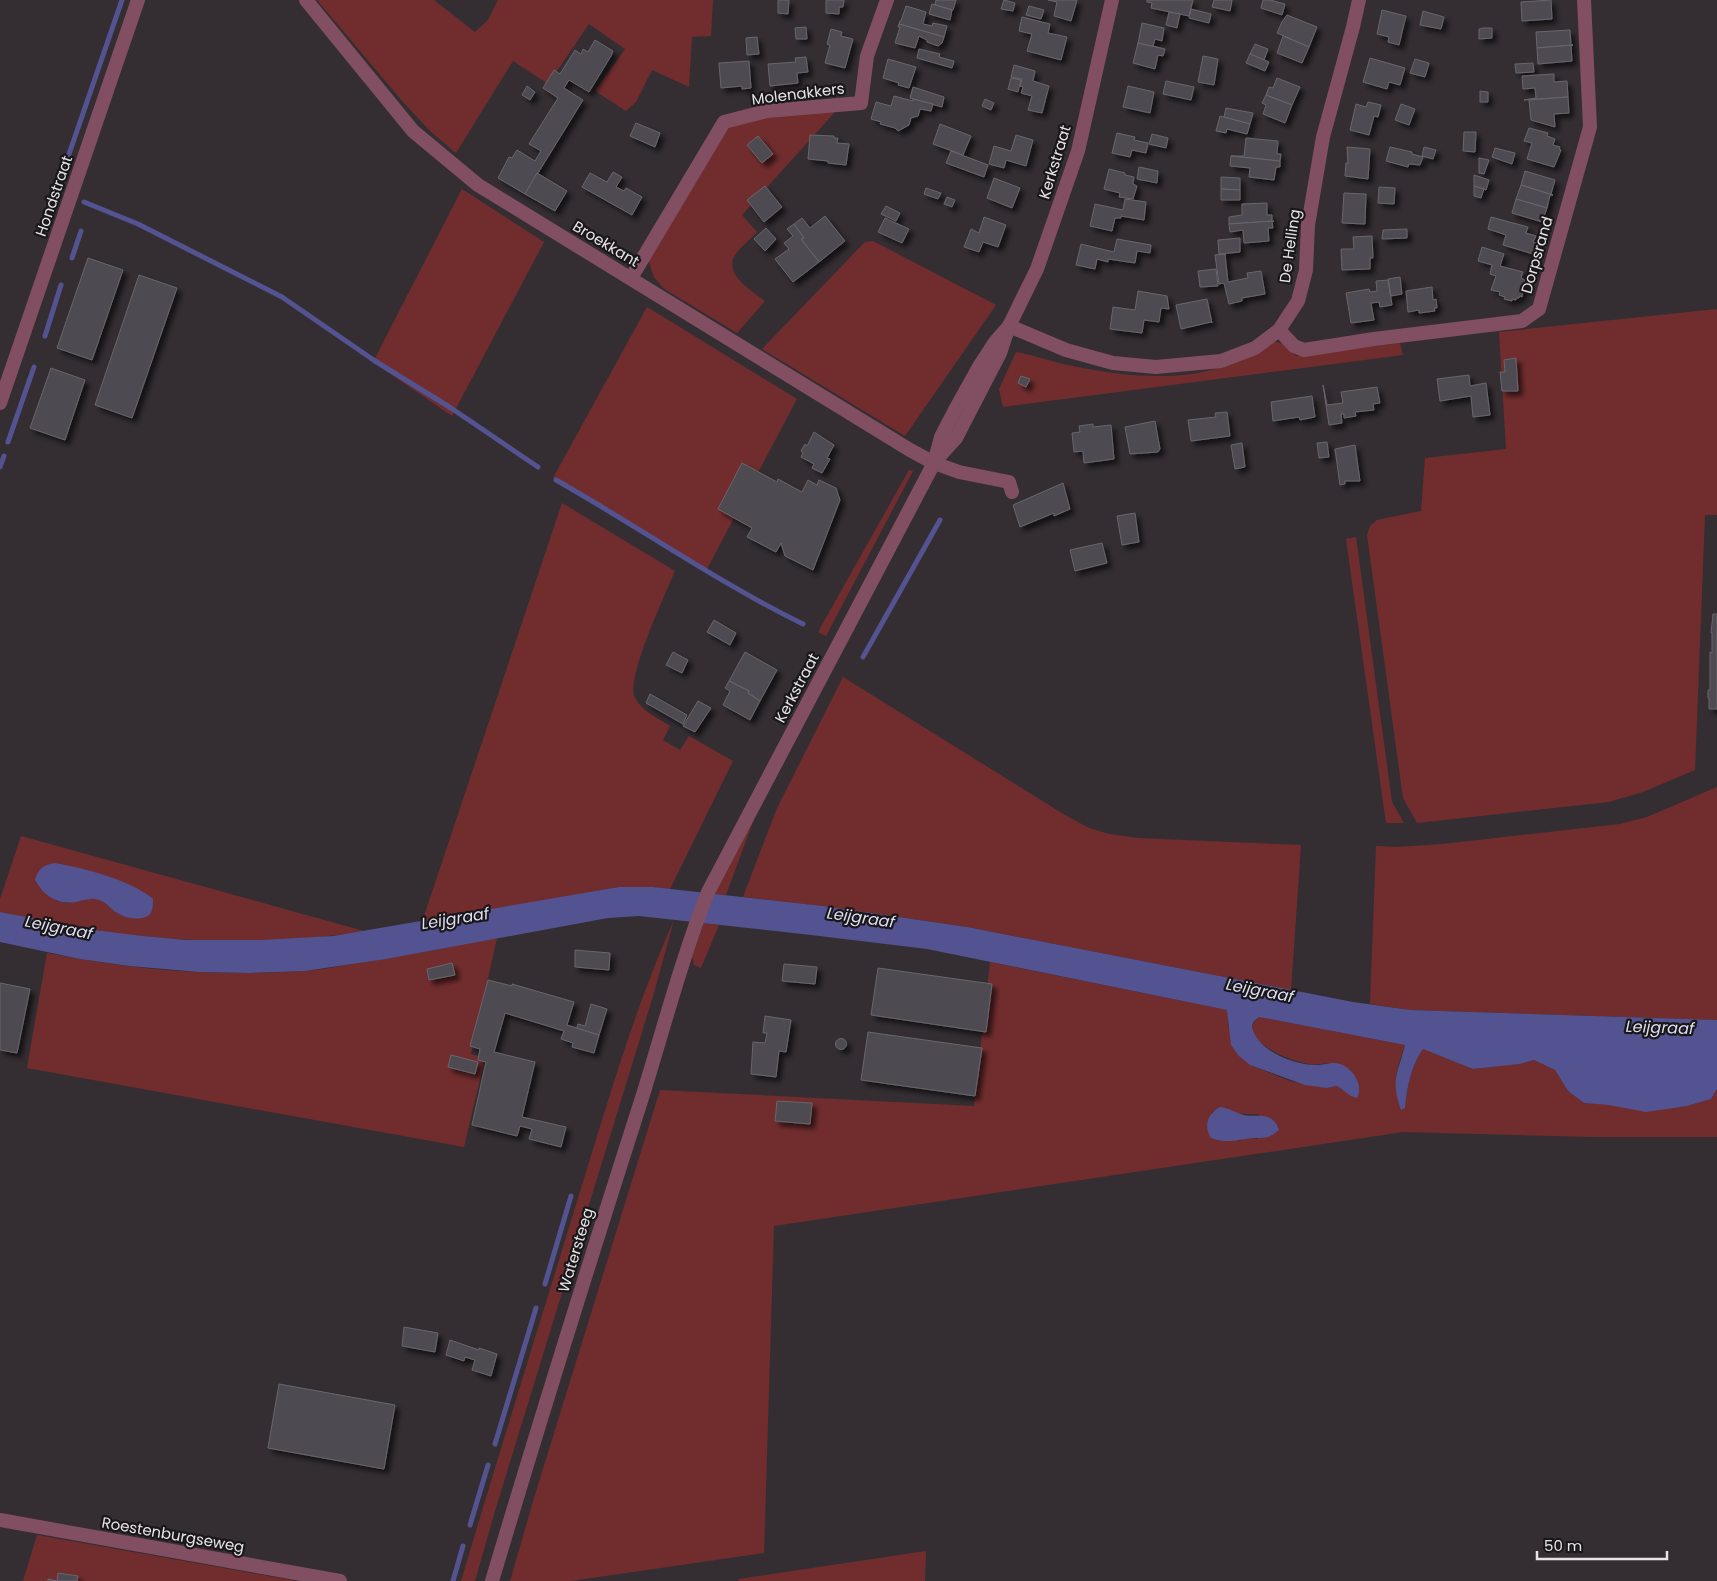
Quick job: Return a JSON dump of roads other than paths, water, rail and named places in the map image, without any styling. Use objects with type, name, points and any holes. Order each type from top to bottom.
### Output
[{"type":"street","name":"Hondstraat","points":[[0,403],[138,0]]},
{"type":"street","name":"Broekkant","points":[[306,0],[413,131],[450,164],[478,185],[910,450],[934,462]]},
{"type":"street","name":"Molenakkers","points":[[631,278],[724,122],[767,111],[861,103],[868,56],[887,0]]},
{"type":"street","name":"Kerkstraat","points":[[693,930],[708,892],[934,462],[941,437],[955,410],[980,365],[1009,326],[1037,269],[1078,151],[1112,0]]},
{"type":"street","name":"De Helling","points":[[1009,326],[1066,350],[1113,363],[1156,367],[1221,361],[1255,348],[1279,330],[1298,301],[1306,270],[1308,225],[1323,137],[1359,0]]},
{"type":"street","name":"Dorpsrand","points":[[1279,330],[1294,346],[1304,350],[1374,339],[1522,321],[1539,309],[1590,127],[1584,0]]},
{"type":"street","points":[[934,462],[954,471],[1009,482],[1012,492]]},
{"type":"street","name":"Watersteeg","points":[[492,1581],[533,1442],[693,930]]},
{"type":"street","name":"Roestenburgseweg","points":[[0,1520],[340,1581]]},
{"type":"water","points":[[55,863],[93,872],[144,892],[153,899],[153,907],[150,914],[139,919],[125,916],[98,900],[90,899],[69,903],[57,901],[47,895],[35,880],[42,868]]},
{"type":"water","name":"Leijgraaf","points":[[619,887],[653,887],[823,906],[967,927],[1353,1002],[1410,1010],[1717,1020],[1717,1089],[1711,1099],[1687,1106],[1646,1112],[1609,1105],[1584,1103],[1568,1091],[1555,1070],[1534,1060],[1520,1064],[1473,1069],[1423,1049],[1415,1062],[1410,1077],[1405,1108],[1401,1110],[1396,1091],[1396,1077],[1405,1045],[1259,1017],[1254,1022],[1252,1025],[1253,1030],[1258,1040],[1272,1052],[1300,1063],[1317,1065],[1337,1063],[1345,1066],[1353,1073],[1358,1083],[1359,1093],[1357,1098],[1337,1086],[1327,1088],[1305,1085],[1250,1065],[1239,1056],[1231,1045],[1227,1010],[927,949],[639,916],[608,918],[386,959],[305,971],[199,972],[129,966],[80,959],[0,942],[0,912],[94,930],[143,936],[186,940],[262,940],[333,936]]},
{"type":"water","points":[[1220,1107],[1244,1115],[1268,1117],[1276,1124],[1279,1130],[1263,1138],[1221,1141],[1211,1138],[1207,1129],[1208,1120],[1212,1113]]},
{"type":"waterway","points":[[57,189],[122,0]]},
{"type":"waterway","points":[[84,202],[138,224],[282,297],[375,361],[451,408],[538,467]]},
{"type":"waterway","points":[[72,258],[81,231]]},
{"type":"waterway","points":[[45,336],[61,285]]},
{"type":"waterway","points":[[8,442],[34,367]]},
{"type":"waterway","points":[[0,467],[4,456]]},
{"type":"waterway","points":[[556,480],[709,572],[803,624]]},
{"type":"waterway","points":[[863,657],[940,520]]},
{"type":"waterway","points":[[545,1284],[571,1196]]},
{"type":"waterway","points":[[495,1444],[536,1308]]},
{"type":"waterway","points":[[470,1525],[488,1465]]},
{"type":"waterway","points":[[453,1581],[463,1546]]}]
